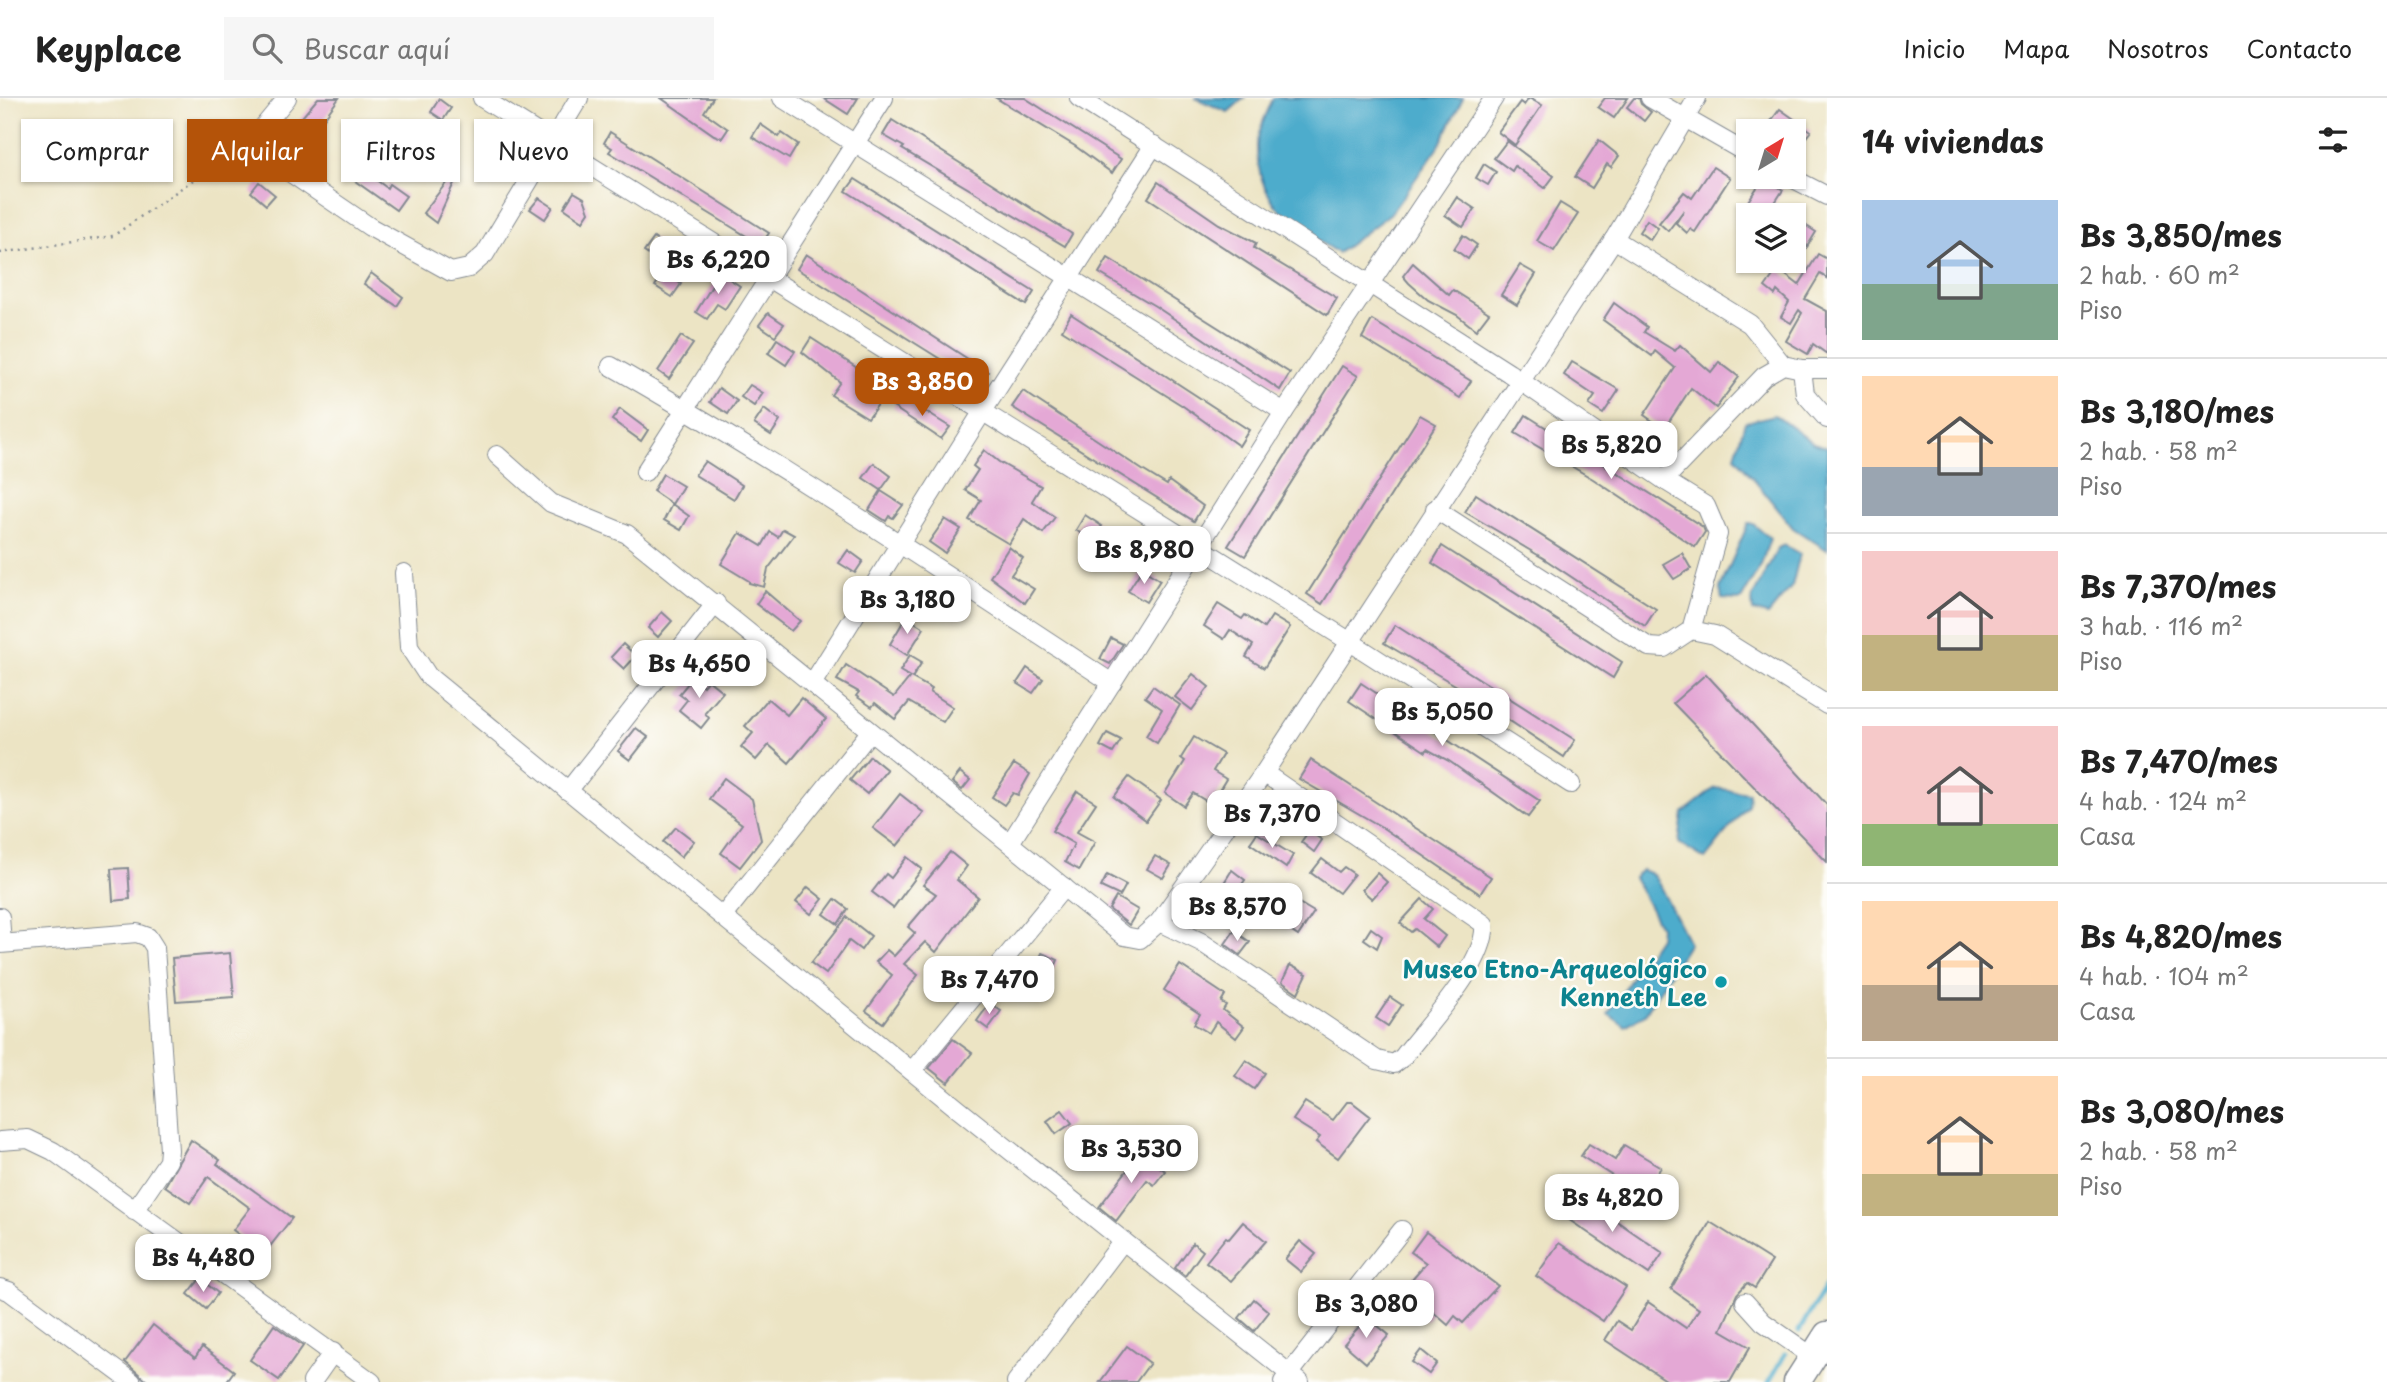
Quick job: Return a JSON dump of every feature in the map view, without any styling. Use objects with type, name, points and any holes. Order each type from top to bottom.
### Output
[{"type":"highway","points":[[1797,1382],[1820,1346]]},
{"type":"street","points":[[270,119],[287,98]]},
{"type":"street","points":[[482,98],[514,119]]},
{"type":"street","points":[[566,119],[579,98]]},
{"type":"street","points":[[782,98],[1284,412]]},
{"type":"street","points":[[645,472],[884,98]]},
{"type":"street","points":[[1079,98],[1706,506],[1717,534],[1690,629],[1664,648],[1649,647],[1435,509]]},
{"type":"street","points":[[1010,843],[1284,412],[1494,98]]},
{"type":"street","points":[[1650,98],[1736,148]]},
{"type":"street","points":[[497,455],[551,503],[626,534],[716,603],[870,732],[1124,936],[1140,939],[1159,922],[1264,774],[1614,239],[1697,98]]},
{"type":"street","points":[[812,684],[1154,145]]},
{"type":"street","points":[[593,170],[983,411],[1571,783]]},
{"type":"street","points":[[304,182],[370,227],[451,272],[470,268],[485,254],[528,182]]},
{"type":"street","points":[[1806,185],[1827,196]]},
{"type":"street","points":[[1614,239],[1750,324],[1783,365],[1802,369],[1827,369]]},
{"type":"street","points":[[1664,480],[1764,376],[1783,365]]},
{"type":"street","points":[[611,366],[685,408],[899,543],[1112,683]]},
{"type":"street","points":[[1802,369],[1805,394],[1827,419]]},
{"type":"street","points":[[404,573],[409,647],[428,676],[1291,1379],[1402,1230]]},
{"type":"street","points":[[568,791],[716,603]]},
{"type":"street","points":[[1690,629],[1715,635],[1827,705]]},
{"type":"street","points":[[723,916],[870,732]]},
{"type":"street","points":[[1159,922],[1201,942],[1377,1060],[1394,1064],[1403,1057],[1474,962],[1485,934],[1484,924],[1264,774]]},
{"type":"street","points":[[912,1071],[1064,887]]},
{"type":"street","points":[[0,917],[1,944],[137,933],[148,937],[155,948],[169,1150],[168,1161],[134,1211]]},
{"type":"street","points":[[0,1141],[28,1139],[52,1151],[372,1382]]},
{"type":"street","points":[[1016,1382],[1123,1241]]},
{"type":"street","points":[[0,1288],[9,1291],[132,1382]]},
{"type":"street","points":[[1745,1302],[1763,1322],[1820,1346]]},
{"type":"street","points":[[312,1382],[332,1352]]},
{"type":"path","points":[[0,253],[113,236],[190,182]]},
{"type":"water","points":[[1195,98],[1244,98],[1228,112]]},
{"type":"water","points":[[1273,98],[1463,98],[1439,146],[1391,213],[1338,253],[1293,223],[1271,198],[1263,183],[1258,165],[1257,140]]},
{"type":"water","points":[[1775,415],[1813,443],[1827,447],[1827,550],[1793,528],[1735,456],[1745,422]]},
{"type":"water","points":[[1748,524],[1753,524],[1770,538],[1761,565],[1741,600],[1722,599],[1720,588]]},
{"type":"water","points":[[1784,545],[1800,554],[1792,586],[1768,615],[1753,611],[1752,598],[1778,548]]},
{"type":"water","points":[[1715,788],[1749,793],[1748,805],[1705,859],[1679,843],[1683,813]]},
{"type":"water","points":[[1642,870],[1654,875],[1689,943],[1645,1014],[1625,1026],[1608,1014],[1659,937],[1660,927],[1634,878]]},
{"type":"building","points":[[318,98],[339,98],[324,119],[300,119]]},
{"type":"building","points":[[661,98],[713,98],[704,112],[728,129],[722,138],[714,135]]},
{"type":"building","points":[[823,98],[858,98],[848,114]]},
{"type":"building","points":[[996,98],[1025,98],[1121,159],[1112,173],[1075,146]]},
{"type":"building","points":[[1529,98],[1542,105],[1515,145],[1498,132],[1520,102],[1524,105]]},
{"type":"building","points":[[1605,98],[1628,98],[1614,118],[1598,107]]},
{"type":"building","points":[[1634,98],[1639,98],[1641,104],[1651,112],[1644,121],[1627,107]]},
{"type":"building","points":[[439,99],[451,108],[444,119],[431,112]]},
{"type":"building","points":[[1780,109],[1794,119],[1772,119]]},
{"type":"building","points":[[892,120],[1072,234],[1065,246],[902,149],[904,147],[883,135]]},
{"type":"building","points":[[760,124],[779,137],[782,133],[798,144],[789,159],[752,137]]},
{"type":"building","points":[[610,132],[769,233],[761,245],[609,152],[612,148],[604,143]]},
{"type":"building","points":[[1599,140],[1619,156],[1611,167],[1607,164],[1592,188],[1575,177]]},
{"type":"building","points":[[1507,141],[1554,176],[1545,188],[1515,166],[1512,171],[1494,158]]},
{"type":"building","points":[[1484,164],[1496,172],[1488,185],[1476,178]]},
{"type":"building","points":[[1713,167],[1730,178],[1695,232],[1690,229],[1687,233],[1676,223],[1684,210],[1668,231],[1659,223],[1684,192],[1692,198]]},
{"type":"building","points":[[855,179],[1034,292],[1026,305],[846,191]]},
{"type":"building","points":[[259,182],[275,195],[266,205],[251,192]]},
{"type":"building","points":[[356,182],[379,182],[387,188],[389,184],[406,196],[396,210]]},
{"type":"building","points":[[447,182],[455,182],[436,223],[423,213]]},
{"type":"building","points":[[1158,182],[1219,224],[1256,243],[1254,248],[1337,298],[1327,315],[1148,198]]},
{"type":"building","points":[[1756,189],[1783,190],[1775,203],[1747,203]]},
{"type":"building","points":[[574,192],[584,198],[589,212],[583,221],[564,208]]},
{"type":"building","points":[[1457,197],[1475,209],[1463,227],[1445,215]]},
{"type":"building","points":[[539,198],[553,207],[545,219],[530,209]]},
{"type":"building","points":[[1560,203],[1578,214],[1554,251],[1537,241]]},
{"type":"building","points":[[1647,220],[1658,228],[1650,240],[1639,232]]},
{"type":"building","points":[[1806,226],[1816,232],[1806,249]]},
{"type":"building","points":[[1463,235],[1477,245],[1468,259],[1454,249]]},
{"type":"building","points":[[654,238],[673,252],[664,265],[644,252]]},
{"type":"building","points":[[806,254],[988,372],[980,384],[797,269]]},
{"type":"building","points":[[1818,254],[1827,259],[1827,278],[1820,274],[1805,299],[1827,311],[1827,354],[1813,344],[1808,354],[1786,341],[1802,313],[1799,310],[1791,323],[1781,317],[1789,302],[1777,291],[1775,295],[1765,287],[1775,273],[1783,273],[1799,285]]},
{"type":"building","points":[[1108,258],[1290,373],[1280,390],[1155,306],[1099,273]]},
{"type":"building","points":[[1413,263],[1449,295],[1453,290],[1489,313],[1476,330],[1457,315],[1428,300],[1409,283],[1403,276]]},
{"type":"building","points":[[1520,265],[1536,274],[1517,305],[1501,295]]},
{"type":"building","points":[[664,272],[681,284],[672,297],[655,286]]},
{"type":"building","points":[[371,273],[403,297],[397,306],[364,284]]},
{"type":"building","points":[[720,273],[740,286],[725,309],[717,304],[707,319],[696,312]]},
{"type":"building","points":[[1614,303],[1647,327],[1644,332],[1675,351],[1680,345],[1711,372],[1719,362],[1739,377],[1716,408],[1691,388],[1664,429],[1644,415],[1675,368],[1655,351],[1652,356],[1603,320]]},
{"type":"building","points":[[768,313],[784,324],[775,336],[759,325]]},
{"type":"building","points":[[1071,314],[1249,430],[1239,446],[1183,406],[1062,330]]},
{"type":"building","points":[[1372,320],[1471,381],[1460,398],[1362,338]]},
{"type":"building","points":[[681,336],[693,344],[669,379],[658,371]]},
{"type":"building","points":[[811,338],[868,375],[859,389],[879,403],[868,418],[831,395],[840,382],[802,352]]},
{"type":"building","points":[[777,339],[795,351],[786,365],[768,353]]},
{"type":"building","points":[[1572,362],[1619,390],[1603,414],[1589,405],[1595,396],[1564,375]]},
{"type":"building","points":[[1342,366],[1358,376],[1245,556],[1228,546]]},
{"type":"building","points":[[750,385],[763,393],[754,406],[741,397]]},
{"type":"building","points":[[719,388],[737,401],[728,414],[710,402]]},
{"type":"building","points":[[1023,391],[1144,471],[1167,485],[1169,481],[1203,506],[1194,521],[1012,407]]},
{"type":"building","points":[[900,396],[950,427],[941,439],[893,407]]},
{"type":"building","points":[[620,409],[648,430],[641,441],[612,420]]},
{"type":"building","points":[[764,409],[780,421],[771,435],[754,424]]},
{"type":"building","points":[[1420,415],[1436,424],[1322,604],[1307,594]]},
{"type":"building","points":[[1526,415],[1703,527],[1705,532],[1695,547],[1593,479],[1515,433]]},
{"type":"building","points":[[984,450],[999,462],[1041,486],[1032,501],[1055,517],[1043,533],[1024,519],[1009,544],[969,520],[981,500],[965,490],[978,470],[973,466]]},
{"type":"building","points":[[705,461],[742,485],[734,499],[695,475]]},
{"type":"building","points":[[874,463],[891,476],[881,490],[863,478]]},
{"type":"building","points":[[663,474],[683,486],[672,504],[653,491]]},
{"type":"building","points":[[881,491],[903,505],[893,518],[889,516],[886,521],[869,510]]},
{"type":"building","points":[[1476,494],[1656,609],[1645,626],[1543,558],[1465,512]]},
{"type":"building","points":[[672,504],[689,516],[681,530],[664,520]]},
{"type":"building","points":[[1085,515],[1102,526],[1099,530],[1121,544],[1113,557],[1076,530]]},
{"type":"building","points":[[945,519],[961,529],[945,553],[929,542]]},
{"type":"building","points":[[783,529],[794,535],[768,569],[764,587],[749,583],[721,564],[740,533],[762,546],[770,532],[778,537]]},
{"type":"building","points":[[1442,546],[1622,662],[1613,678],[1432,563]]},
{"type":"building","points":[[1009,547],[1023,558],[1011,575],[1034,589],[1025,603],[990,577]]},
{"type":"building","points":[[848,550],[863,561],[855,573],[839,563]]},
{"type":"building","points":[[1682,553],[1691,569],[1674,579],[1663,564]]},
{"type":"building","points":[[1142,569],[1160,580],[1146,602],[1128,591]]},
{"type":"building","points":[[765,591],[800,621],[791,631],[756,604]]},
{"type":"building","points":[[1218,604],[1242,619],[1245,615],[1264,628],[1272,616],[1290,627],[1264,668],[1246,657],[1253,645],[1230,630],[1224,639],[1204,626]]},
{"type":"building","points":[[662,612],[672,621],[658,637],[648,628]]},
{"type":"building","points":[[906,617],[924,628],[907,655],[890,644]]},
{"type":"building","points":[[1395,625],[1575,740],[1564,757],[1462,689],[1384,643]]},
{"type":"building","points":[[1111,638],[1123,644],[1110,664],[1100,659]]},
{"type":"building","points":[[623,644],[636,656],[624,669],[611,657]]},
{"type":"building","points":[[910,655],[922,662],[912,678],[932,689],[930,692],[953,707],[943,722],[909,702],[895,719],[875,703],[872,707],[856,696],[859,692],[837,680],[846,665],[894,697],[910,677],[900,671]]},
{"type":"building","points":[[1027,668],[1043,679],[1033,693],[1017,683]]},
{"type":"building","points":[[1193,674],[1209,687],[1192,710],[1175,697]]},
{"type":"building","points":[[1706,674],[1827,805],[1827,862],[1673,703]]},
{"type":"building","points":[[693,677],[703,686],[708,680],[723,692],[705,713],[709,718],[701,728],[679,710],[687,700],[679,694]]},
{"type":"building","points":[[1361,683],[1540,801],[1528,817],[1449,761],[1427,749],[1426,752],[1349,701]]},
{"type":"building","points":[[1153,686],[1180,705],[1157,743],[1146,736],[1162,709],[1145,697]]},
{"type":"building","points":[[801,698],[826,719],[789,763],[769,745],[756,760],[741,747],[753,733],[745,726],[768,699],[787,715]]},
{"type":"building","points":[[636,728],[648,737],[630,760],[618,751]]},
{"type":"building","points":[[1107,733],[1121,740],[1113,753],[1100,746]]},
{"type":"building","points":[[1194,737],[1223,754],[1213,771],[1226,779],[1211,804],[1193,793],[1184,806],[1165,793],[1185,761],[1181,758]]},
{"type":"building","points":[[870,756],[887,770],[867,794],[850,780]]},
{"type":"building","points":[[1311,760],[1491,877],[1480,894],[1380,826],[1299,779]]},
{"type":"building","points":[[1014,764],[1030,774],[1018,795],[1013,793],[1004,805],[992,797]]},
{"type":"building","points":[[960,772],[970,780],[962,790],[952,782]]},
{"type":"building","points":[[1129,777],[1161,800],[1146,821],[1114,797]]},
{"type":"building","points":[[724,778],[752,799],[761,840],[740,867],[721,853],[742,824],[709,799]]},
{"type":"building","points":[[1077,791],[1096,803],[1077,832],[1095,842],[1079,870],[1065,862],[1074,844],[1052,831]]},
{"type":"building","points":[[900,794],[924,813],[897,846],[873,828]]},
{"type":"building","points":[[676,827],[694,841],[681,857],[663,842]]},
{"type":"building","points":[[1309,831],[1322,840],[1314,852],[1301,842]]},
{"type":"building","points":[[1257,833],[1293,855],[1286,868],[1250,843]]},
{"type":"building","points":[[950,852],[967,866],[957,880],[978,897],[936,952],[925,942],[904,964],[918,975],[883,1023],[866,1011],[892,975],[876,962],[887,950],[894,956],[915,933],[908,927],[936,894],[923,885]]},
{"type":"building","points":[[1155,856],[1171,865],[1163,878],[1147,869]]},
{"type":"building","points":[[907,857],[922,869],[893,908],[872,892],[886,874],[891,878]]},
{"type":"building","points":[[1322,859],[1339,872],[1344,867],[1354,874],[1339,893],[1311,873]]},
{"type":"building","points":[[128,868],[130,899],[113,901],[111,869]]},
{"type":"building","points":[[1232,870],[1245,880],[1232,898],[1220,889]]},
{"type":"building","points":[[1377,873],[1387,882],[1372,899],[1362,890]]},
{"type":"building","points":[[1107,875],[1126,885],[1120,896],[1101,887]]},
{"type":"building","points":[[808,887],[823,899],[811,914],[796,902]]},
{"type":"building","points":[[1116,897],[1138,910],[1129,925],[1109,909]]},
{"type":"building","points":[[835,899],[848,909],[838,924],[824,914]]},
{"type":"building","points":[[1422,899],[1433,909],[1424,919],[1445,936],[1437,947],[1415,929],[1411,932],[1400,923]]},
{"type":"building","points":[[1294,900],[1314,912],[1298,936],[1276,921]]},
{"type":"building","points":[[847,917],[871,936],[861,950],[849,941],[826,974],[811,963]]},
{"type":"building","points":[[1371,928],[1382,936],[1377,948],[1364,939]]},
{"type":"building","points":[[1234,931],[1250,942],[1240,955],[1225,944]]},
{"type":"building","points":[[230,953],[234,997],[176,1001],[172,958]]},
{"type":"building","points":[[1042,953],[1058,960],[1050,978],[1034,971]]},
{"type":"building","points":[[1180,965],[1225,995],[1221,1002],[1226,1005],[1223,1010],[1244,1027],[1236,1038],[1216,1022],[1209,1033],[1194,1024],[1200,1014],[1164,990]]},
{"type":"building","points":[[1290,965],[1307,974],[1298,993],[1282,982]]},
{"type":"building","points":[[1390,997],[1402,1005],[1388,1026],[1376,1018]]},
{"type":"building","points":[[990,1003],[1001,1011],[988,1029],[977,1021]]},
{"type":"building","points":[[953,1039],[972,1053],[948,1083],[929,1068]]},
{"type":"building","points":[[1246,1060],[1265,1073],[1254,1089],[1235,1076]]},
{"type":"building","points":[[1305,1102],[1333,1120],[1347,1102],[1352,1102],[1370,1116],[1338,1158],[1316,1142],[1320,1137],[1293,1120]]},
{"type":"building","points":[[1062,1110],[1072,1123],[1056,1134],[1047,1121]]},
{"type":"building","points":[[191,1140],[220,1160],[217,1164],[292,1218],[264,1254],[233,1230],[250,1208],[208,1177],[190,1203],[165,1186]]},
{"type":"building","points":[[1589,1144],[1615,1160],[1624,1145],[1661,1167],[1644,1196],[1581,1156]]},
{"type":"building","points":[[1141,1152],[1165,1171],[1154,1185],[1147,1180],[1116,1221],[1099,1207]]},
{"type":"building","points":[[1571,1195],[1601,1213],[1602,1211],[1663,1253],[1649,1274],[1559,1213]]},
{"type":"building","points":[[1243,1222],[1266,1241],[1231,1281],[1206,1262],[1226,1237],[1229,1239]]},
{"type":"building","points":[[1710,1222],[1772,1261],[1755,1288],[1747,1283],[1737,1294],[1721,1330],[1750,1347],[1730,1382],[1669,1382],[1605,1340],[1617,1321],[1631,1330],[1648,1302],[1686,1328],[1699,1309],[1671,1289]]},
{"type":"building","points":[[1426,1232],[1498,1286],[1463,1323],[1455,1316],[1448,1325],[1433,1312],[1426,1321],[1410,1308],[1424,1291],[1411,1280],[1426,1263],[1411,1252]]},
{"type":"building","points":[[1300,1241],[1316,1254],[1301,1272],[1285,1259]]},
{"type":"building","points":[[1193,1243],[1203,1251],[1185,1276],[1175,1268]]},
{"type":"building","points":[[1559,1243],[1626,1287],[1603,1321],[1536,1276]]},
{"type":"building","points":[[200,1279],[218,1293],[206,1309],[188,1294]]},
{"type":"building","points":[[1254,1299],[1269,1312],[1254,1331],[1239,1318]]},
{"type":"building","points":[[1367,1317],[1389,1335],[1366,1363],[1344,1344]]},
{"type":"building","points":[[153,1325],[195,1358],[202,1347],[234,1371],[226,1382],[148,1382],[125,1362]]},
{"type":"building","points":[[274,1325],[303,1346],[279,1380],[250,1360]]},
{"type":"building","points":[[1127,1346],[1150,1363],[1136,1382],[1100,1382]]},
{"type":"building","points":[[1421,1350],[1437,1363],[1429,1374],[1412,1362]]},
{"type":"waterway","points":[[1799,1331],[1827,1284]]},
{"type":"waterway","points":[[1769,1382],[1785,1354]]},
{"type":"place","name":"Museo Etno-Arqueológico Kenneth Lee","points":[[1721,982]]}]
